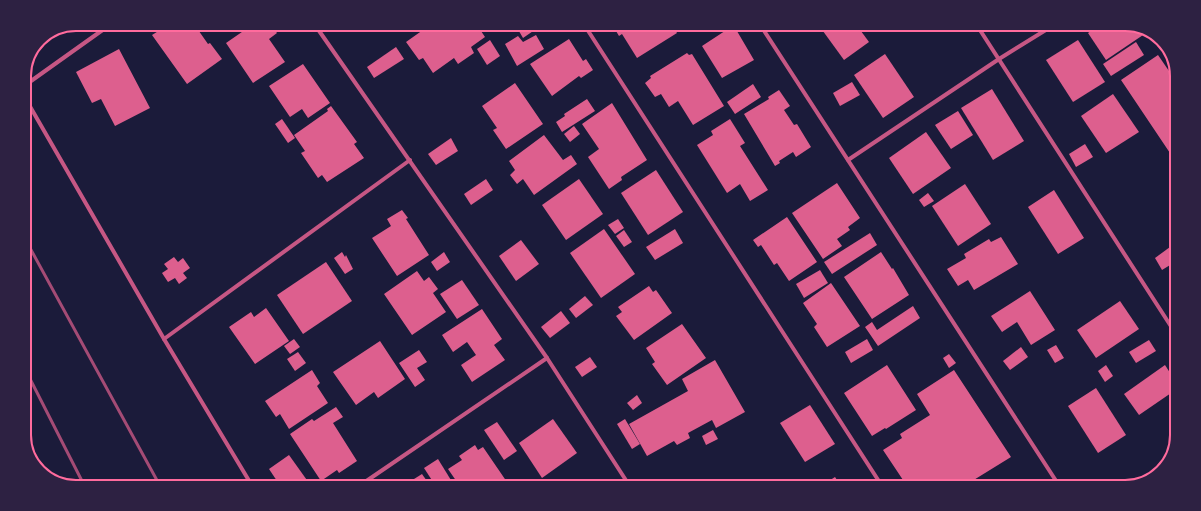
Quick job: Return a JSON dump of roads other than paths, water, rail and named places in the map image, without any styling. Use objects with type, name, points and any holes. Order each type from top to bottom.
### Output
[{"type":"street","points":[[31,81],[101,31]]},
{"type":"street","points":[[319,31],[547,358],[626,480]]},
{"type":"street","points":[[588,31],[878,480]]},
{"type":"street","points":[[764,31],[1055,480]]},
{"type":"street","points":[[981,31],[1170,324]]},
{"type":"street","points":[[848,160],[999,59],[1044,31]]},
{"type":"street","points":[[31,108],[164,339],[249,480]]},
{"type":"street","points":[[164,339],[410,160]]},
{"type":"street","points":[[368,480],[547,358]]},
{"type":"railway","points":[[31,250],[157,480]]},
{"type":"railway","points":[[31,381],[81,480]]}]
